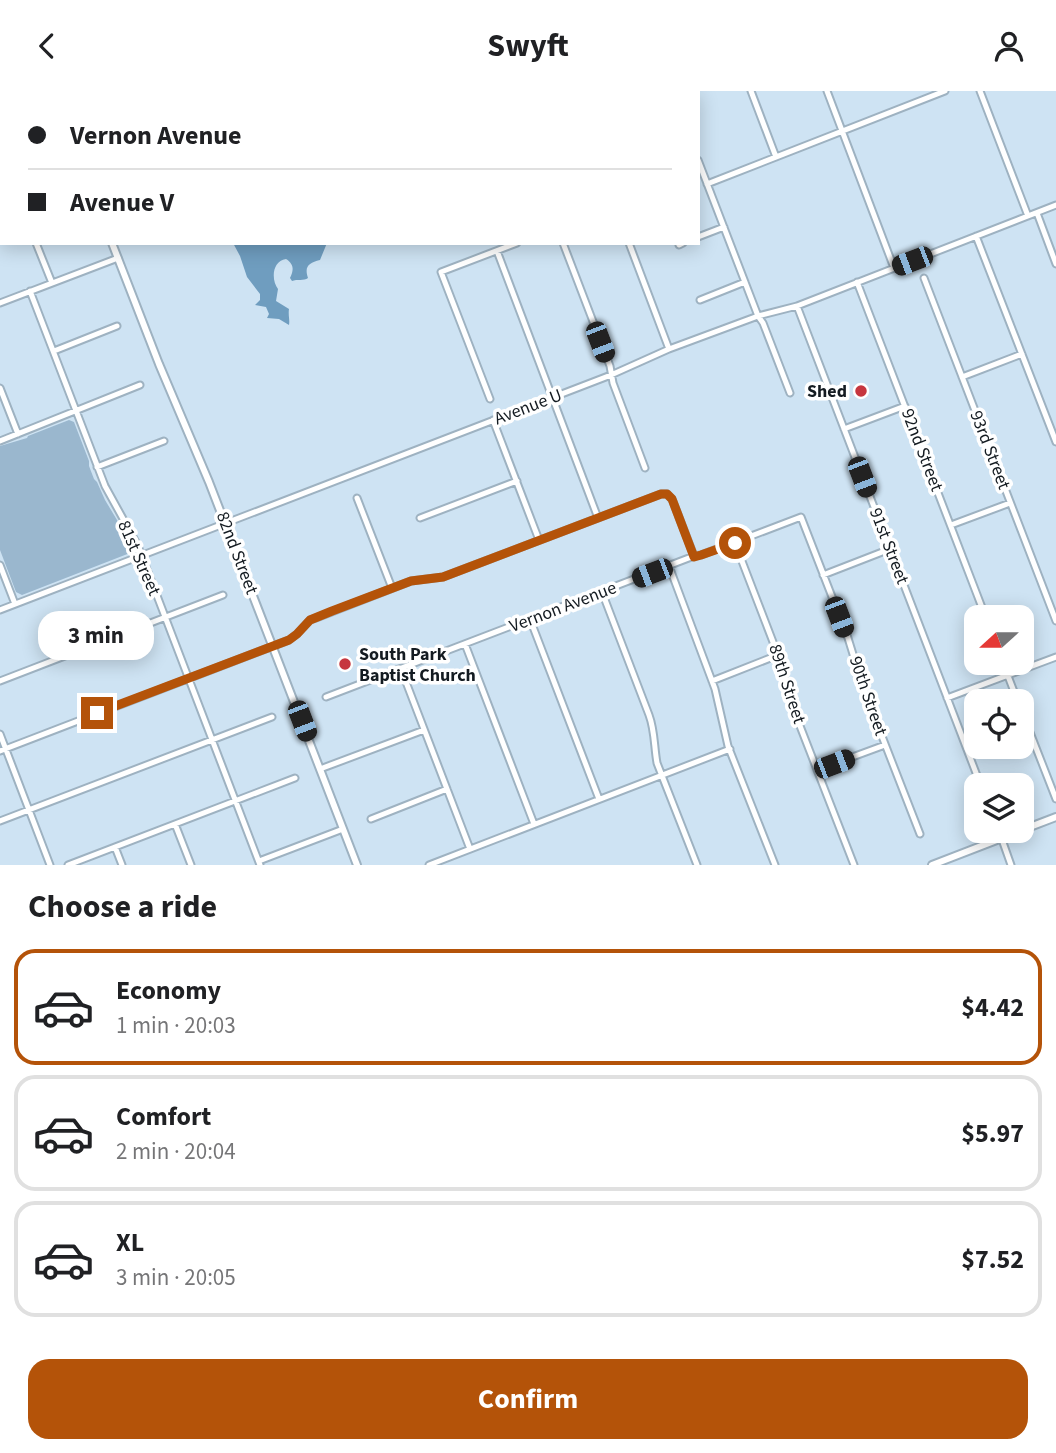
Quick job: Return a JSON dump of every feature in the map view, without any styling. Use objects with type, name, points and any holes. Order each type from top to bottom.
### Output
[{"type":"main road","name":"82nd Street","points":[[113,245],[159,364],[200,459],[357,865]]},
{"type":"main road","points":[[1034,826],[1056,817]]},
{"type":"main road","points":[[932,865],[982,843]]},
{"type":"street","points":[[751,91],[776,157]]},
{"type":"street","points":[[827,91],[894,268]]},
{"type":"street","points":[[707,184],[945,91]]},
{"type":"street","points":[[980,91],[1028,216]]},
{"type":"street","points":[[701,173],[790,393]]},
{"type":"street","name":"Avenue U","points":[[0,610],[611,375],[669,349],[758,316],[797,306],[1056,205]]},
{"type":"street","points":[[1037,213],[1056,264]]},
{"type":"street","points":[[700,236],[724,227]]},
{"type":"street","points":[[976,236],[1056,442]]},
{"type":"street","points":[[37,245],[52,283]]},
{"type":"street","points":[[490,399],[441,272],[512,245]]},
{"type":"street","points":[[564,245],[645,468]]},
{"type":"street","points":[[630,245],[669,349]]},
{"type":"street","points":[[497,251],[598,518]]},
{"type":"street","points":[[0,303],[118,258]]},
{"type":"street","name":"93rd Street","points":[[924,278],[1056,621]]},
{"type":"street","points":[[700,300],[745,282]]},
{"type":"street","name":"92nd Street","points":[[857,282],[981,605]]},
{"type":"street","name":"81st Street","points":[[30,291],[110,499],[129,529],[141,556],[260,863]]},
{"type":"street","name":"91st Street","points":[[797,306],[976,773]]},
{"type":"street","points":[[54,351],[117,326]]},
{"type":"street","points":[[962,377],[1022,354]]},
{"type":"street","points":[[0,441],[140,385]]},
{"type":"street","points":[[0,388],[18,434]]},
{"type":"street","points":[[844,429],[905,405]]},
{"type":"street","points":[[493,420],[539,540]]},
{"type":"street","points":[[97,467],[164,441]]},
{"type":"street","points":[[420,518],[517,481]]},
{"type":"street","points":[[3,750],[273,646],[295,636],[310,620],[392,588],[411,581],[443,577],[661,494],[667,494],[672,499],[694,557]]},
{"type":"street","points":[[357,498],[392,588]]},
{"type":"street","points":[[951,525],[1010,503]]},
{"type":"street","name":"Vernon Avenue","points":[[326,697],[801,517]]},
{"type":"street","name":"90th Street","points":[[801,517],[920,834]]},
{"type":"street","name":"89th Street","points":[[735,543],[778,655],[793,708],[854,865]]},
{"type":"street","points":[[823,575],[890,549]]},
{"type":"street","points":[[0,565],[15,604]]},
{"type":"street","points":[[669,566],[712,681],[730,749],[775,865]]},
{"type":"street","points":[[602,592],[652,722],[655,751],[662,775],[697,865]]},
{"type":"street","points":[[0,681],[223,595]]},
{"type":"street","points":[[530,619],[599,799]]},
{"type":"street","points":[[465,644],[534,824]]},
{"type":"street","points":[[712,681],[778,655]]},
{"type":"street","points":[[1034,665],[1056,657]]},
{"type":"street","points":[[401,669],[470,849]]},
{"type":"street","points":[[947,698],[1008,675],[1013,689]]},
{"type":"street","points":[[0,821],[272,717]]},
{"type":"street","points":[[320,769],[424,730]]},
{"type":"street","points":[[0,734],[3,750],[50,865]]},
{"type":"street","points":[[1034,743],[1056,799]]},
{"type":"street","points":[[817,770],[885,745]]},
{"type":"street","points":[[429,865],[730,749]]},
{"type":"street","points":[[68,865],[295,778]]},
{"type":"street","points":[[371,819],[447,789]]},
{"type":"street","points":[[175,824],[191,865]]},
{"type":"street","points":[[260,863],[343,829]]},
{"type":"street","points":[[1003,843],[1011,865]]},
{"type":"street","points":[[115,847],[121,865]]},
{"type":"shaded area","points":[[234,245],[326,245],[320,260],[308,266],[306,279],[292,281],[291,263],[286,259],[281,260],[275,267],[274,276],[278,289],[276,301],[289,309],[289,325],[279,319],[267,318],[269,314],[266,307],[255,305],[260,300],[260,294],[247,277]]},
{"type":"shaded area","points":[[69,420],[74,422],[94,479],[132,545],[130,553],[22,595],[16,592],[0,550],[0,446]]},
{"type":"place","name":"Shed","points":[[861,391]]},
{"type":"place","name":"South Park Baptist Church","points":[[345,664]]},
{"type":"route","points":[[97,713],[289,640],[310,620],[392,588],[411,581],[443,577],[664,493],[672,499],[694,557],[735,543]]}]
